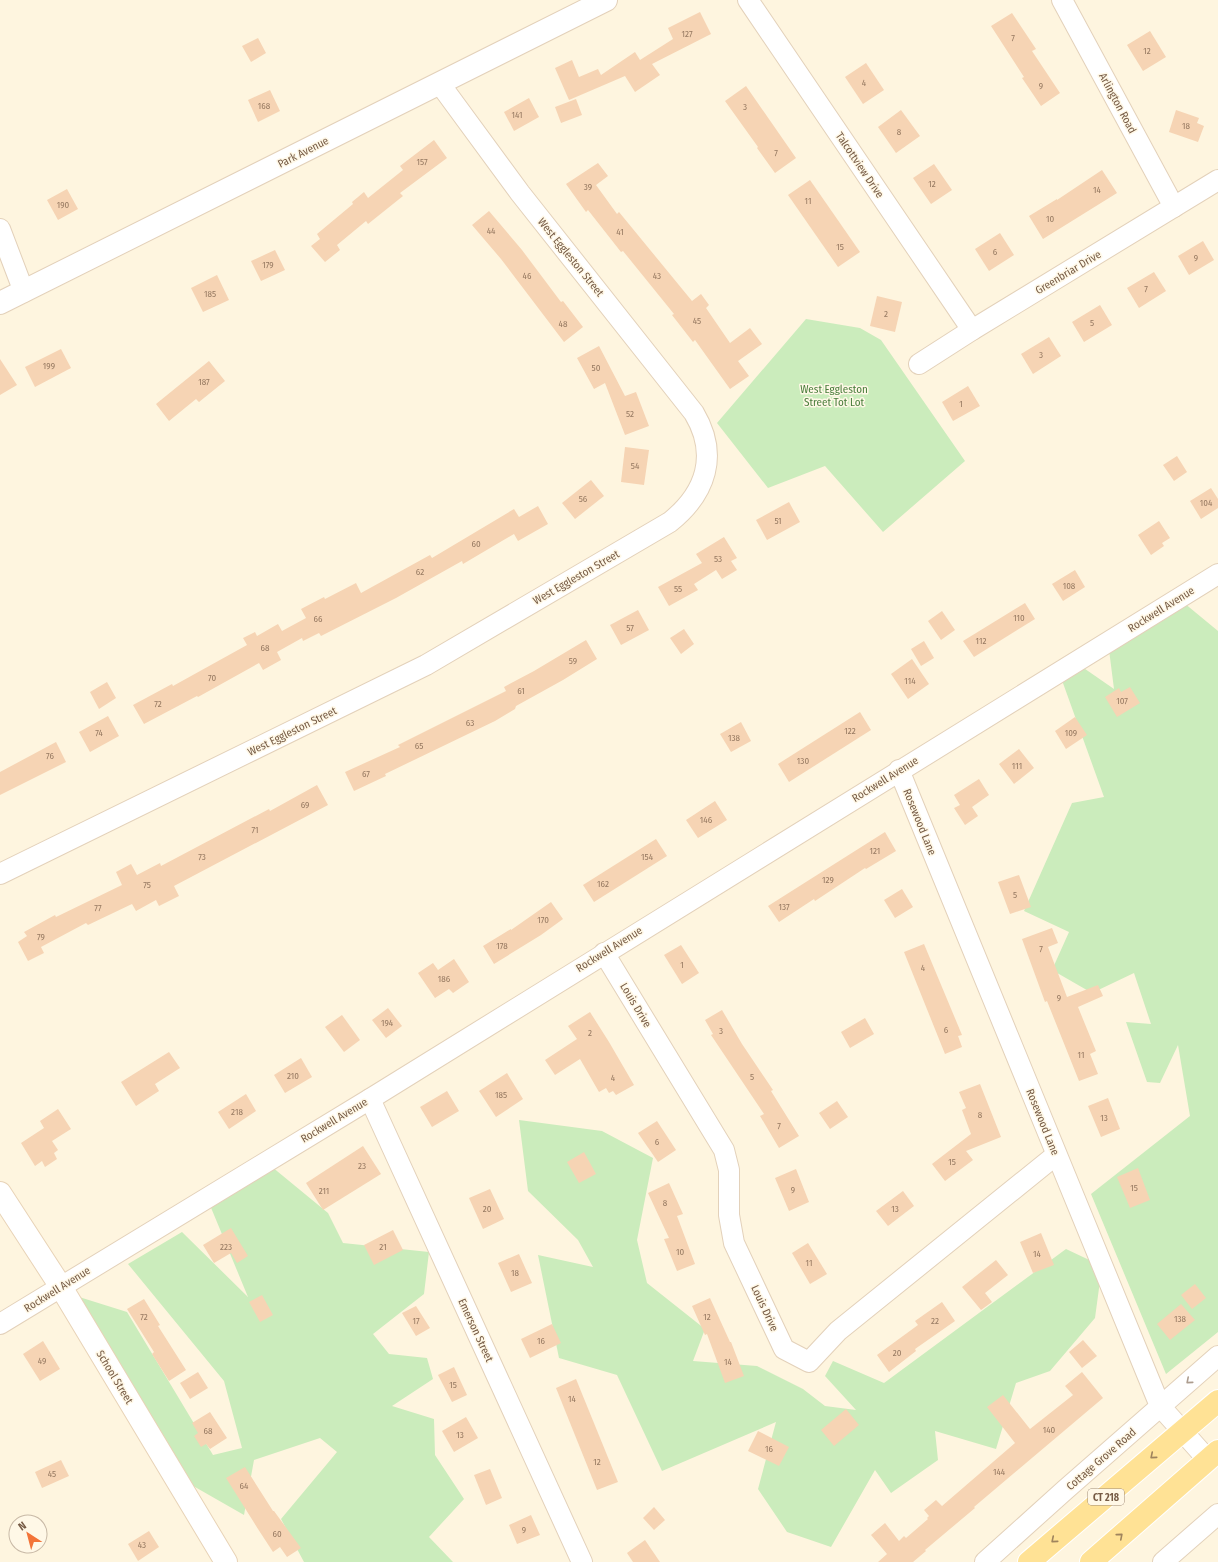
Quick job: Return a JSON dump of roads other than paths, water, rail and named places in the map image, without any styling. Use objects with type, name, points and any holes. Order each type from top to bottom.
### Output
[{"type":"main road","name":"CT 218","points":[[1029,1562],[1218,1401]]},
{"type":"main road","points":[[1094,1561],[1213,1455]]},
{"type":"street","name":"Park Avenue","points":[[0,304],[606,0]]},
{"type":"street","name":"Talcottview Drive","points":[[748,0],[972,330]]},
{"type":"street","name":"Arlington Road","points":[[1062,0],[1174,207]]},
{"type":"street","name":"West Eggleston Street","points":[[0,874],[426,665],[670,522],[682,513],[692,502],[699,489],[705,472],[707,456],[704,433],[694,413],[520,193],[440,84]]},
{"type":"street","name":"Greenbriar Drive","points":[[919,364],[1218,180]]},
{"type":"street","points":[[0,229],[24,292]]},
{"type":"street","name":"Rockwell Avenue","points":[[0,1324],[370,1099],[604,952],[1218,574]]},
{"type":"street","name":"Rosewood Lane","points":[[900,770],[1056,1155],[1160,1406],[1183,1431],[1213,1455]]},
{"type":"street","name":"Louis Drive","points":[[604,952],[724,1150],[729,1170],[729,1215],[734,1243],[784,1349],[809,1362],[838,1331],[1056,1155]]},
{"type":"street","name":"Emerson Street","points":[[370,1099],[582,1562]]},
{"type":"street","name":"School Street","points":[[0,1193],[61,1287],[226,1562]]},
{"type":"street","name":"Cottage Grove Road","points":[[985,1562],[1218,1356]]},
{"type":"street","points":[[1163,1562],[1218,1514]]},
{"type":"park label","name":"West Eggleston Street Tot Lot","points":[[834,395]]}]
